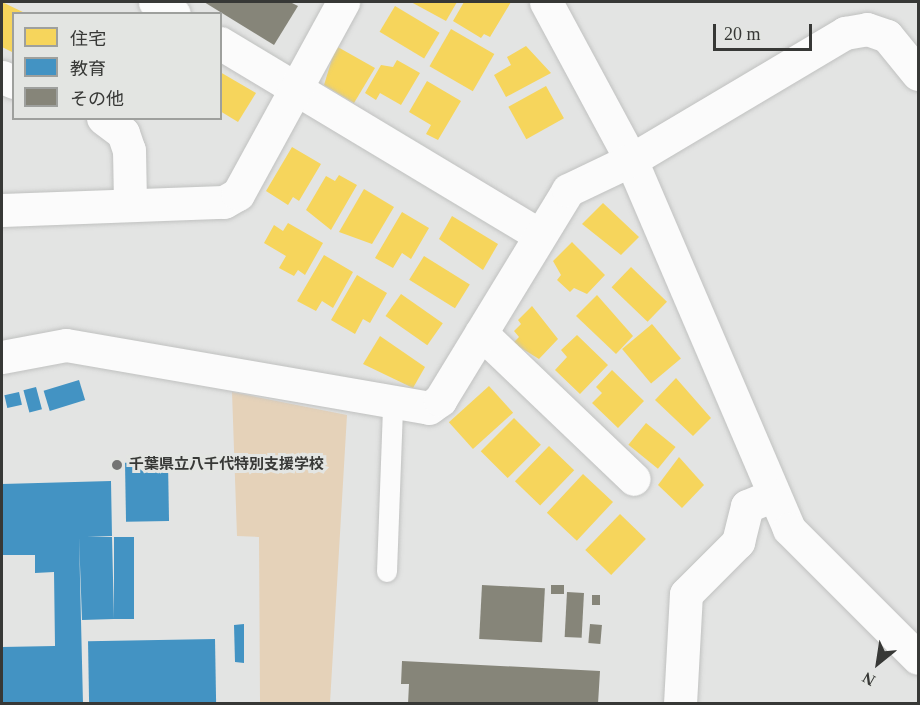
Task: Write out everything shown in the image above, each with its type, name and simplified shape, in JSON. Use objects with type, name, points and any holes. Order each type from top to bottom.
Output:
[{"type":"street","points":[[155,2],[171,12]]},
{"type":"street","points":[[2,210],[224,202],[238,194],[343,2]]},
{"type":"street","points":[[546,2],[631,160],[789,529],[918,658]]},
{"type":"street","points":[[2,357],[66,345],[393,405],[429,408],[441,400],[568,190],[631,160],[846,33],[867,28],[887,36],[918,74]]},
{"type":"street","points":[[222,44],[539,235]]},
{"type":"street","points":[[106,120],[123,133],[129,150],[130,204]]},
{"type":"street","points":[[481,333],[634,479]]},
{"type":"street","points":[[680,704],[686,594],[738,543],[747,506],[774,495]]},
{"type":"lane","points":[[387,572],[393,405]]},
{"type":"shaded area","points":[[232,392],[347,415],[330,703],[260,703],[259,537],[237,536]]},
{"type":"building: 住宅","points":[[2,2],[23,12],[12,12],[12,52],[2,47]]},
{"type":"building: 住宅","points":[[411,2],[457,2],[446,21]]},
{"type":"building: 住宅","points":[[464,2],[511,2],[490,37],[484,34],[481,38],[453,21]]},
{"type":"building: 住宅","points":[[395,6],[440,33],[424,58],[380,32]]},
{"type":"building: 住宅","points":[[451,29],[494,54],[473,91],[430,66]]},
{"type":"building: 住宅","points":[[336,46],[375,68],[354,103],[324,85]]},
{"type":"building: 住宅","points":[[526,46],[551,73],[506,97],[494,75],[511,65],[507,57]]},
{"type":"building: 住宅","points":[[397,60],[420,73],[401,105],[380,93],[376,100],[365,93],[381,65],[393,67]]},
{"type":"building: 住宅","points":[[222,73],[256,93],[238,122],[222,112]]},
{"type":"building: 住宅","points":[[427,81],[461,101],[438,140],[426,134],[431,125],[409,112]]},
{"type":"building: 住宅","points":[[546,86],[564,118],[526,139],[508,107]]},
{"type":"building: 住宅","points":[[292,147],[321,164],[299,201],[293,197],[288,205],[266,191]]},
{"type":"building: 住宅","points":[[339,175],[357,185],[331,230],[306,210],[326,176],[335,181]]},
{"type":"building: 住宅","points":[[364,189],[394,207],[372,244],[339,232]]},
{"type":"building: 住宅","points":[[603,203],[639,237],[621,255],[582,224]]},
{"type":"building: 住宅","points":[[402,212],[429,228],[411,259],[402,253],[393,268],[375,258]]},
{"type":"building: 住宅","points":[[452,216],[498,244],[483,270],[439,239]]},
{"type":"building: 住宅","points":[[288,223],[323,243],[305,275],[298,270],[294,276],[279,268],[286,256],[264,243],[274,225],[283,231]]},
{"type":"building: 住宅","points":[[572,242],[605,275],[587,294],[574,288],[570,292],[557,280],[561,275],[553,261]]},
{"type":"building: 住宅","points":[[324,255],[353,272],[333,308],[322,301],[316,311],[297,301]]},
{"type":"building: 住宅","points":[[424,256],[470,285],[455,308],[409,280]]},
{"type":"building: 住宅","points":[[631,267],[667,302],[648,322],[612,287]]},
{"type":"building: 住宅","points":[[357,275],[387,293],[370,323],[363,319],[355,334],[331,320]]},
{"type":"building: 住宅","points":[[401,294],[443,323],[427,345],[386,316]]},
{"type":"building: 住宅","points":[[597,295],[633,336],[616,354],[576,316]]},
{"type":"building: 住宅","points":[[532,306],[558,339],[539,359],[513,343],[519,337],[514,331],[521,324],[518,320]]},
{"type":"building: 住宅","points":[[652,324],[681,358],[651,384],[622,349]]},
{"type":"building: 住宅","points":[[577,335],[608,365],[580,394],[555,370],[567,357],[561,350]]},
{"type":"building: 住宅","points":[[380,336],[425,367],[413,388],[363,364]]},
{"type":"building: 住宅","points":[[612,370],[644,401],[618,428],[592,403],[602,393],[596,387]]},
{"type":"building: 住宅","points":[[676,378],[711,418],[693,436],[655,400]]},
{"type":"building: 住宅","points":[[489,386],[513,413],[473,449],[449,422]]},
{"type":"building: 住宅","points":[[514,418],[541,445],[508,478],[481,451]]},
{"type":"building: 住宅","points":[[646,423],[676,447],[658,469],[628,445]]},
{"type":"building: 住宅","points":[[549,446],[574,470],[540,506],[515,481]]},
{"type":"building: 住宅","points":[[679,457],[704,485],[682,508],[658,485]]},
{"type":"building: 住宅","points":[[583,474],[613,502],[577,541],[547,513]]},
{"type":"building: 住宅","points":[[620,514],[646,539],[611,575],[585,550]]},
{"type":"building: 教育","points":[[79,380],[85,400],[50,411],[44,391]]},
{"type":"building: 教育","points":[[36,387],[42,409],[29,413],[23,390]]},
{"type":"building: 教育","points":[[19,392],[22,405],[7,408],[4,395]]},
{"type":"building: 教育","points":[[168,462],[169,521],[126,522],[125,463]]},
{"type":"building: 教育","points":[[111,481],[112,536],[87,537],[112,537],[114,619],[82,620],[79,537],[83,704],[2,704],[2,647],[55,646],[54,572],[35,573],[35,555],[2,555],[2,484]]},
{"type":"building: 教育","points":[[114,537],[134,537],[134,619],[114,619]]},
{"type":"building: 教育","points":[[244,624],[244,663],[235,662],[234,625]]},
{"type":"building: 教育","points":[[215,639],[216,704],[89,704],[88,641]]},
{"type":"building: その他","points":[[204,2],[290,2],[298,6],[274,45]]},
{"type":"building: その他","points":[[482,585],[545,588],[542,642],[479,639]]},
{"type":"building: その他","points":[[551,585],[564,585],[564,594],[551,594]]},
{"type":"building: その他","points":[[567,592],[584,593],[582,638],[565,637]]},
{"type":"building: その他","points":[[592,595],[600,595],[600,605],[592,605]]},
{"type":"building: その他","points":[[590,624],[602,625],[600,644],[588,643]]},
{"type":"building: その他","points":[[402,661],[600,671],[598,704],[408,704],[409,684],[401,684]]},
{"type":"place","name":"千葉県立八千代特別支援学校","points":[[117,465]]}]
